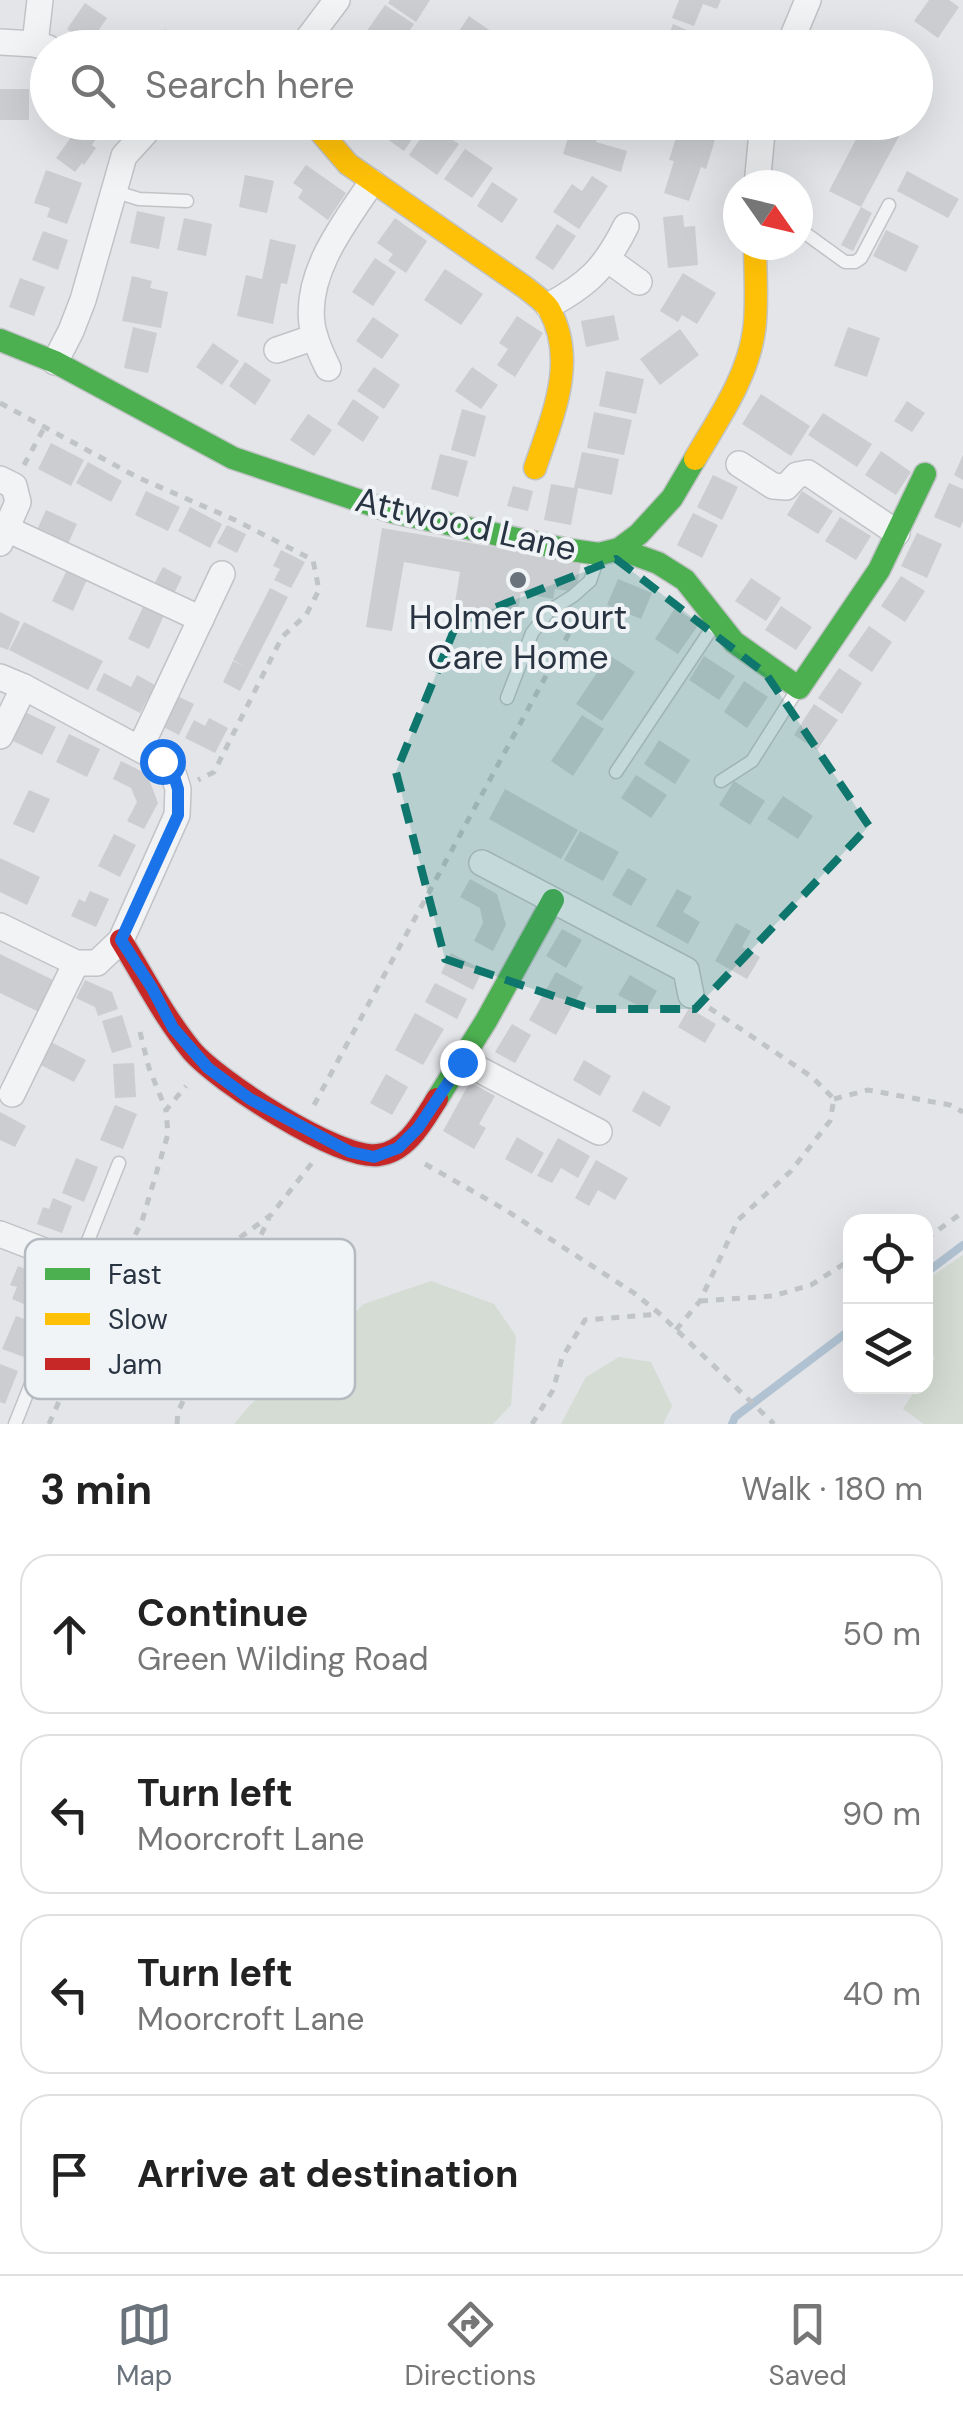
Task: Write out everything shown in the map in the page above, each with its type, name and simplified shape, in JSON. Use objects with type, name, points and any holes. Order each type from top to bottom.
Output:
[{"type":"street","points":[[40,0],[41,30]]},
{"type":"street","points":[[315,30],[337,0]]},
{"type":"street","points":[[796,30],[808,0]]},
{"type":"street","points":[[0,42],[30,45]]},
{"type":"street","points":[[55,362],[83,300],[124,156],[138,140]]},
{"type":"street","points":[[327,140],[348,164],[548,306],[563,368],[558,401],[535,468]]},
{"type":"street","points":[[758,170],[761,140]]},
{"type":"street","points":[[328,368],[312,323],[316,280],[338,233],[372,182]]},
{"type":"street","points":[[548,306],[595,275],[626,226]]},
{"type":"street","points":[[607,259],[640,282]]},
{"type":"street","name":"Attwood Lane","points":[[0,340],[55,362],[233,458],[393,512],[564,549],[609,552],[640,534],[672,498],[734,393],[754,330],[755,260]]},
{"type":"street","points":[[277,350],[315,337]]},
{"type":"street","points":[[738,464],[773,486],[786,487],[797,475],[808,473],[897,533]]},
{"type":"street","points":[[609,552],[658,563],[685,580],[734,642],[798,688],[879,570],[926,474]]},
{"type":"street","points":[[7,482],[18,502],[3,536],[201,619]]},
{"type":"street","points":[[140,748],[222,574]]},
{"type":"street","points":[[0,736],[12,682],[162,761],[178,789],[178,815],[121,940],[97,963],[76,963],[0,926]]},
{"type":"street","points":[[482,863],[686,970],[691,995]]},
{"type":"street","points":[[121,940],[173,1028],[208,1068],[250,1099],[350,1152],[374,1157],[398,1148],[418,1128],[462,1062],[553,900]]},
{"type":"street","points":[[12,1094],[76,963]]},
{"type":"street","points":[[462,1062],[599,1132]]},
{"type":"street","points":[[0,1234],[25,1244]]},
{"type":"lane","points":[[113,191],[140,198],[188,201]]},
{"type":"lane","points":[[813,239],[845,262],[855,262],[861,258],[888,206]]},
{"type":"lane","points":[[507,698],[532,633],[550,610],[590,581],[609,552]]},
{"type":"lane","points":[[616,772],[717,620]]},
{"type":"lane","points":[[721,781],[752,760],[798,688]]},
{"type":"lane","points":[[88,1239],[119,1163]]},
{"type":"lane","points":[[15,1424],[25,1399]]},
{"type":"path","points":[[7,482],[44,428]]},
{"type":"path","points":[[691,995],[812,1077],[834,1100]]},
{"type":"path","points":[[133,1239],[168,1134],[166,1110],[149,1068],[137,1020]]},
{"type":"path","points":[[166,1110],[208,1068]]},
{"type":"path","points":[[834,1100],[868,1090],[963,1112]]},
{"type":"path","points":[[676,1330],[700,1301],[738,1220],[791,1172],[830,1121],[834,1100]]},
{"type":"path","points":[[260,1239],[271,1215],[330,1141]]},
{"type":"path","points":[[933,1234],[963,1212]]},
{"type":"path","points":[[238,1239],[271,1215]]},
{"type":"path","points":[[700,1301],[774,1296],[811,1285],[843,1264]]},
{"type":"path","points":[[532,1424],[553,1390],[562,1358],[585,1320],[660,1314]]},
{"type":"path","points":[[49,1424],[60,1399]]},
{"type":"path","points":[[176,1424],[184,1399]]},
{"type":"path","points":[[748,1400],[774,1424]]},
{"type":"highlighted area","points":[[616,559],[766,674],[869,826],[695,1009],[592,1009],[445,959],[396,772],[457,623]]},
{"type":"shaded area","points":[[963,1255],[963,1424],[924,1424],[903,1409],[913,1394],[933,1394],[933,1275]]},
{"type":"shaded area","points":[[431,1281],[494,1304],[516,1336],[511,1405],[493,1424],[234,1424],[257,1399],[355,1399],[355,1312],[364,1304]]},
{"type":"shaded area","points":[[619,1357],[651,1362],[672,1406],[663,1424],[561,1424],[586,1377]]},
{"type":"building","points":[[430,0],[416,22],[388,3]]},
{"type":"building","points":[[679,0],[721,0],[717,9],[703,4],[694,26],[672,18]]},
{"type":"building","points":[[929,0],[949,0],[959,7],[938,38],[933,30],[914,21]]},
{"type":"building","points":[[85,3],[107,18],[99,30],[67,29]]},
{"type":"building","points":[[385,5],[414,24],[410,30],[368,30]]},
{"type":"building","points":[[469,16],[489,30],[460,30]]},
{"type":"building","points":[[0,89],[29,89],[29,120],[0,120]]},
{"type":"building","points":[[69,140],[95,140],[92,145],[96,148],[75,172],[56,158]]},
{"type":"building","points":[[389,140],[412,140],[404,151]]},
{"type":"building","points":[[420,140],[453,140],[459,144],[437,175],[409,155]]},
{"type":"building","points":[[567,140],[597,140],[627,151],[621,172],[563,154]]},
{"type":"building","points":[[675,140],[715,140],[706,169],[701,167],[689,201],[664,193],[674,161],[669,160]]},
{"type":"building","points":[[856,140],[897,140],[861,207],[829,191]]},
{"type":"building","points":[[465,149],[493,168],[472,198],[444,179]]},
{"type":"building","points":[[306,165],[346,193],[328,220],[298,198],[303,190],[293,183]]},
{"type":"building","points":[[46,170],[82,183],[67,224],[47,217],[50,208],[34,203]]},
{"type":"building","points":[[907,171],[959,199],[948,218],[897,191]]},
{"type":"building","points":[[245,175],[274,181],[267,213],[239,207]]},
{"type":"building","points":[[592,176],[608,186],[579,229],[553,212],[572,184],[582,191]]},
{"type":"building","points":[[492,182],[518,199],[502,223],[477,206]]},
{"type":"building","points":[[861,207],[872,213],[853,251],[841,245]]},
{"type":"building","points":[[137,211],[165,217],[159,249],[130,243]]},
{"type":"building","points":[[683,215],[684,227],[695,226],[698,265],[668,268],[663,217]]},
{"type":"building","points":[[184,218],[212,224],[206,256],[177,250]]},
{"type":"building","points":[[395,218],[427,241],[406,273],[388,261],[393,254],[377,243]]},
{"type":"building","points":[[557,224],[576,236],[553,270],[535,258]]},
{"type":"building","points":[[886,230],[919,246],[906,272],[873,256]]},
{"type":"building","points":[[43,231],[68,240],[58,270],[32,260]]},
{"type":"building","points":[[270,239],[296,245],[287,284],[281,283],[273,324],[237,316],[246,275],[262,279]]},
{"type":"building","points":[[375,258],[396,272],[373,306],[352,292]]},
{"type":"building","points":[[445,269],[483,294],[461,325],[424,300]]},
{"type":"building","points":[[683,273],[716,293],[697,324],[682,315],[678,322],[660,311]]},
{"type":"building","points":[[132,276],[152,281],[150,288],[168,292],[161,328],[122,321]]},
{"type":"building","points":[[20,278],[45,287],[34,316],[9,307]]},
{"type":"building","points":[[614,315],[619,340],[586,347],[581,321]]},
{"type":"building","points":[[517,316],[543,333],[515,377],[497,365],[508,349],[499,343]]},
{"type":"building","points":[[373,317],[399,335],[382,359],[356,341]]},
{"type":"building","points":[[133,327],[157,333],[148,373],[124,368]]},
{"type":"building","points":[[848,327],[880,338],[867,377],[834,366]]},
{"type":"building","points":[[680,329],[699,355],[660,385],[640,359]]},
{"type":"building","points":[[213,343],[239,361],[222,385],[196,367]]},
{"type":"building","points":[[245,362],[271,380],[255,405],[229,386]]},
{"type":"building","points":[[374,367],[400,385],[384,409],[357,391]]},
{"type":"building","points":[[472,367],[498,385],[481,409],[455,391]]},
{"type":"building","points":[[606,371],[644,379],[636,414],[599,406]]},
{"type":"building","points":[[761,394],[810,426],[791,456],[742,424]]},
{"type":"building","points":[[353,399],[379,417],[363,442],[337,424]]},
{"type":"building","points":[[907,401],[925,413],[912,432],[894,421]]},
{"type":"building","points":[[462,409],[486,416],[475,457],[451,450]]},
{"type":"building","points":[[594,412],[632,420],[624,455],[587,448]]},
{"type":"building","points":[[823,413],[872,444],[857,467],[808,435]]},
{"type":"building","points":[[308,414],[332,430],[314,456],[290,440]]},
{"type":"building","points":[[51,443],[84,460],[71,486],[38,469]]},
{"type":"building","points":[[881,451],[911,472],[896,495],[865,475]]},
{"type":"building","points":[[582,452],[619,459],[612,495],[578,488],[571,525],[544,520],[551,484],[574,488]]},
{"type":"building","points":[[440,454],[468,461],[458,497],[431,489]]},
{"type":"building","points":[[963,455],[963,480],[954,475]]},
{"type":"building","points":[[88,462],[122,481],[111,502],[76,483]]},
{"type":"building","points":[[713,475],[738,487],[722,520],[697,507]]},
{"type":"building","points":[[949,483],[963,489],[960,528],[934,517]]},
{"type":"building","points":[[513,486],[533,491],[528,511],[507,506]]},
{"type":"building","points":[[146,491],[180,507],[168,531],[135,515]]},
{"type":"building","points":[[802,491],[833,511],[818,534],[787,515]]},
{"type":"building","points":[[190,507],[222,524],[210,548],[178,531]]},
{"type":"building","points":[[46,510],[77,524],[67,546],[36,532]]},
{"type":"building","points":[[693,513],[718,525],[702,558],[677,545]]},
{"type":"building","points":[[840,517],[871,536],[856,560],[825,541]]},
{"type":"building","points":[[227,525],[246,534],[237,553],[217,543]]},
{"type":"building","name":"Holmer Court Care Home","points":[[382,528],[581,562],[576,592],[555,589],[553,599],[521,593],[515,625],[453,615],[460,572],[404,562],[392,631],[366,627]]},
{"type":"building","points":[[917,533],[942,544],[927,578],[901,566]]},
{"type":"building","points":[[281,550],[305,562],[291,588],[274,580],[280,569],[273,566]]},
{"type":"building","points":[[163,567],[182,577],[173,596],[153,586]]},
{"type":"building","points":[[68,568],[88,577],[73,611],[52,601]]},
{"type":"building","points":[[901,576],[925,591],[905,622],[881,606]]},
{"type":"building","points":[[751,578],[781,598],[766,621],[735,601]]},
{"type":"building","points":[[618,579],[652,593],[641,619],[607,605]]},
{"type":"building","points":[[270,588],[288,597],[240,691],[223,682],[233,661],[245,667],[233,660]]},
{"type":"building","points":[[144,605],[164,615],[149,649],[128,639]]},
{"type":"building","points":[[781,606],[812,627],[796,650],[765,630]]},
{"type":"building","points":[[675,608],[699,624],[678,654],[655,639]]},
{"type":"building","points":[[0,612],[20,622],[8,650],[0,647]]},
{"type":"building","points":[[24,622],[103,661],[88,690],[9,650]]},
{"type":"building","points":[[869,626],[892,642],[872,672],[848,656]]},
{"type":"building","points":[[609,655],[635,672],[602,721],[576,704]]},
{"type":"building","points":[[704,656],[735,676],[719,700],[689,680]]},
{"type":"building","points":[[839,668],[862,683],[842,714],[818,698]]},
{"type":"building","points":[[104,673],[131,687],[137,675],[155,685],[140,713],[96,690]]},
{"type":"building","points":[[744,681],[768,697],[747,728],[724,712]]},
{"type":"building","points":[[175,695],[194,704],[179,735],[161,726]]},
{"type":"building","points":[[814,704],[838,720],[817,750],[794,735]]},
{"type":"building","points":[[25,712],[56,727],[42,755],[11,740]]},
{"type":"building","points":[[582,715],[604,729],[573,776],[551,761]]},
{"type":"building","points":[[209,718],[228,728],[215,753],[185,738],[194,720],[205,726]]},
{"type":"building","points":[[69,734],[100,749],[87,777],[56,762]]},
{"type":"building","points":[[659,740],[690,760],[675,784],[644,764]]},
{"type":"building","points":[[121,761],[147,774],[158,803],[144,829],[127,821],[137,802],[131,788],[113,779]]},
{"type":"building","points":[[636,775],[667,795],[651,818],[621,798]]},
{"type":"building","points":[[734,781],[765,801],[750,825],[719,805]]},
{"type":"building","points":[[505,789],[578,830],[561,859],[489,819]]},
{"type":"building","points":[[29,790],[50,799],[34,833],[13,824]]},
{"type":"building","points":[[783,796],[813,816],[798,839],[767,819]]},
{"type":"building","points":[[580,831],[619,852],[603,881],[564,860]]},
{"type":"building","points":[[114,834],[136,845],[120,877],[98,866]]},
{"type":"building","points":[[0,858],[40,877],[27,905],[0,892]]},
{"type":"building","points":[[628,868],[647,879],[631,906],[612,895]]},
{"type":"building","points":[[470,879],[497,894],[506,925],[493,951],[474,941],[483,923],[480,908],[460,897]]},
{"type":"building","points":[[677,889],[692,897],[683,912],[700,922],[688,944],[656,926]]},
{"type":"building","points":[[90,891],[109,899],[96,927],[71,916],[79,899],[85,902]]},
{"type":"building","points":[[736,923],[751,931],[742,947],[760,957],[747,979],[715,961]]},
{"type":"building","points":[[562,929],[582,940],[566,968],[546,956]]},
{"type":"building","points":[[451,953],[483,970],[473,990],[441,973]]},
{"type":"building","points":[[0,954],[55,981],[39,1012],[0,993]]},
{"type":"building","points":[[556,972],[583,987],[556,1035],[529,1020]]},
{"type":"building","points":[[630,975],[657,991],[646,1010],[618,995]]},
{"type":"building","points":[[85,980],[112,992],[118,1009],[98,1016],[95,1007],[76,998]]},
{"type":"building","points":[[435,983],[467,999],[457,1019],[425,1002]]},
{"type":"building","points":[[689,1008],[716,1024],[705,1043],[678,1027]]},
{"type":"building","points":[[415,1013],[444,1029],[423,1065],[395,1050]]},
{"type":"building","points":[[122,1015],[132,1047],[112,1053],[102,1021]]},
{"type":"building","points":[[512,1024],[531,1035],[515,1063],[495,1052]]},
{"type":"building","points":[[51,1042],[86,1060],[74,1082],[39,1064]]},
{"type":"building","points":[[584,1060],[611,1076],[600,1096],[573,1080]]},
{"type":"building","points":[[134,1063],[136,1097],[115,1098],[113,1064]]},
{"type":"building","points":[[386,1074],[408,1087],[392,1115],[370,1103]]},
{"type":"building","points":[[470,1082],[495,1096],[479,1124],[486,1128],[474,1149],[443,1131]]},
{"type":"building","points":[[643,1091],[671,1107],[660,1127],[632,1111]]},
{"type":"building","points":[[115,1105],[137,1114],[123,1149],[100,1140]]},
{"type":"building","points":[[0,1112],[26,1126],[15,1147],[0,1140]]},
{"type":"building","points":[[517,1137],[544,1153],[532,1174],[505,1159]]},
{"type":"building","points":[[558,1138],[590,1156],[578,1178],[561,1168],[552,1183],[537,1176]]},
{"type":"building","points":[[76,1158],[98,1167],[84,1202],[62,1193]]},
{"type":"building","points":[[596,1160],[628,1178],[615,1200],[598,1190],[589,1206],[575,1198]]},
{"type":"building","points":[[53,1198],[72,1206],[62,1233],[37,1224],[43,1207],[49,1209]]},
{"type":"building","points":[[18,1266],[25,1269],[25,1305],[12,1299],[17,1287],[10,1285]]},
{"type":"building","points":[[16,1316],[25,1319],[24,1357],[2,1349]]},
{"type":"building","points":[[0,1364],[18,1371],[5,1404],[0,1402]]},
{"type":"waterway","points":[[933,1268],[963,1245]]},
{"type":"waterway","points":[[732,1424],[735,1417],[843,1335]]},
{"type":"traffic: fast","points":[[0,340],[55,362],[233,458],[393,512],[564,549],[599,554],[619,549],[639,534],[672,498],[695,459]]},
{"type":"traffic: fast","points":[[619,549],[658,563],[685,580],[734,642],[799,688],[879,570],[925,474]]},
{"type":"traffic: fast","points":[[437,1099],[486,1021],[553,900]]},
{"type":"traffic: slow","points":[[327,140],[348,164],[526,288],[549,309],[557,329],[562,369],[555,409],[535,468]]},
{"type":"traffic: slow","points":[[695,459],[745,366],[754,331],[755,260]]},
{"type":"traffic: jam","points":[[121,940],[192,1051],[226,1081],[308,1132],[360,1153],[388,1153],[406,1142],[437,1099]]},
{"type":"place","name":"Holmer Court Care Home","points":[[518,580]]},
{"type":"route","points":[[162,761],[178,789],[178,815],[121,940],[173,1028],[208,1068],[250,1099],[302,1127],[350,1152],[374,1157],[398,1148],[418,1128],[462,1062]]}]
